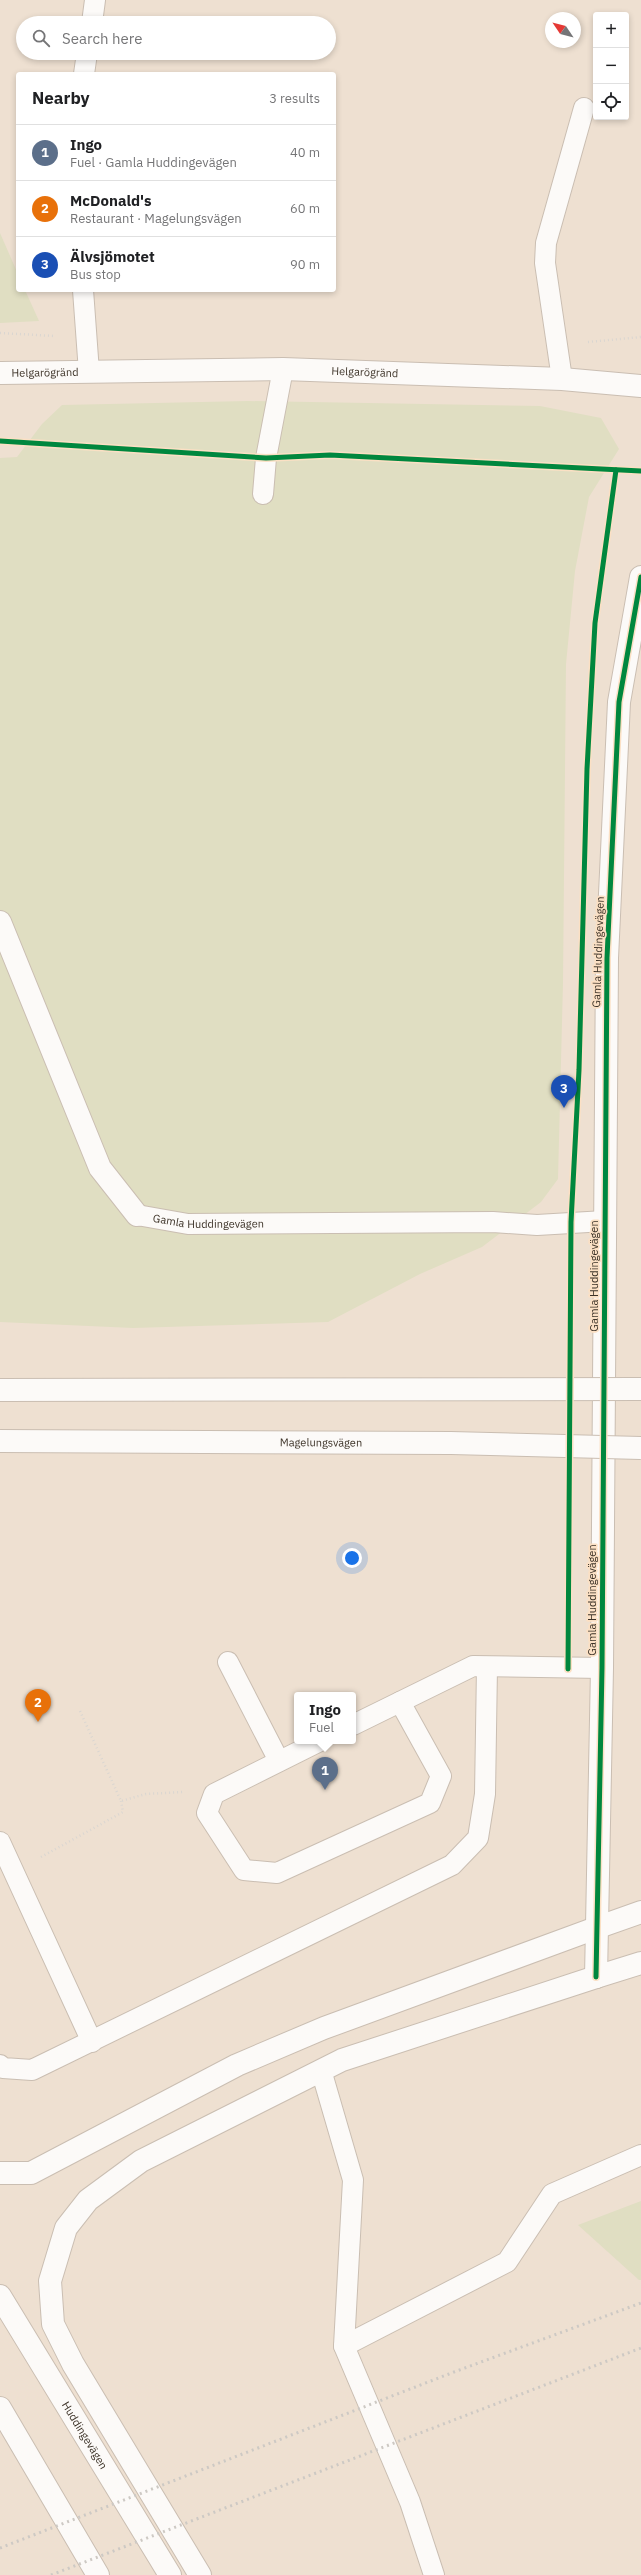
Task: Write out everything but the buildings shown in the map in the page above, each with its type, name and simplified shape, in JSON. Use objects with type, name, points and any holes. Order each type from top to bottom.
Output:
[{"type":"main road","name":"Helgarögränd","points":[[1,373],[283,369],[562,379],[641,386]]},
{"type":"main road","name":"Gamla Huddingevägen","points":[[596,1977],[602,1668],[607,958],[619,702],[641,578]]},
{"type":"main road","name":"Gamla Huddingevägen","points":[[0,922],[100,1168],[137,1215]]},
{"type":"main road","points":[[0,1390],[641,1389]]},
{"type":"main road","name":"Magelungsvägen","points":[[0,1441],[451,1443],[641,1448]]},
{"type":"main road","points":[[0,2173],[30,2173],[237,2065],[324,2028],[641,1912]]},
{"type":"main road","points":[[200,2575],[73,2364],[53,2324],[50,2281],[66,2228],[88,2200],[141,2161],[342,2060],[641,1963]]},
{"type":"main road","name":"Huddingevägen","points":[[0,2296],[170,2575]]},
{"type":"main road","points":[[0,2408],[98,2575]]},
{"type":"lane","points":[[93,16],[95,0]]},
{"type":"lane","points":[[84,72],[86,60]]},
{"type":"lane","points":[[562,379],[545,263],[546,244],[584,108]]},
{"type":"lane","name":"Helgarögränd","points":[[83,292],[89,372]]},
{"type":"lane","points":[[263,494],[266,458],[283,369]]},
{"type":"lane","name":"Gamla Huddingevägen","points":[[137,1215],[188,1224],[493,1222],[537,1225],[604,1221]]},
{"type":"lane","points":[[228,1662],[279,1762]]},
{"type":"lane","points":[[356,1724],[473,1666],[602,1668]]},
{"type":"lane","points":[[0,2065],[3,2068],[32,2070],[452,1865],[478,1838],[485,1794],[488,1667]]},
{"type":"lane","points":[[314,1744],[214,1794],[207,1814],[244,1870],[277,1873],[430,1803],[441,1776],[400,1702]]},
{"type":"lane","points":[[0,1842],[92,2042]]},
{"type":"lane","points":[[321,2070],[354,2180],[344,2346],[410,2502],[434,2575]]},
{"type":"lane","points":[[344,2346],[507,2262],[552,2194],[641,2155]]},
{"type":"path","points":[[14,1872],[123,1812],[121,1801],[80,1711]]},
{"type":"path","points":[[121,1801],[146,1794],[168,1792]]},
{"type":"shaded area","points":[[0,233],[16,269],[16,292],[26,292],[39,321],[0,323]]},
{"type":"shaded area","points":[[248,401],[540,406],[601,418],[619,449],[589,497],[575,571],[566,664],[563,983],[558,1179],[541,1202],[482,1247],[420,1274],[328,1322],[133,1328],[0,1322],[0,458],[17,457],[42,424],[62,405]]},
{"type":"shaded area","points":[[641,2201],[641,2280],[639,2280],[578,2225]]},
{"type":"railway","points":[[0,2548],[454,2372],[641,2303]]},
{"type":"railway","points":[[51,2575],[641,2348]]},
{"type":"cycle path","points":[[0,441],[266,458],[330,455],[641,471]]},
{"type":"cycle path","points":[[568,1669],[571,1222],[579,1070],[587,769],[595,623],[616,470]]},
{"type":"cycle path","points":[[596,1977],[602,1668],[607,958],[619,702],[641,577]]},
{"type":"place","name":"Älvsjömotet","points":[[564,1108]]},
{"type":"place","name":"McDonald's","points":[[38,1722]]},
{"type":"place","name":"Ingo","points":[[325,1790]]}]
